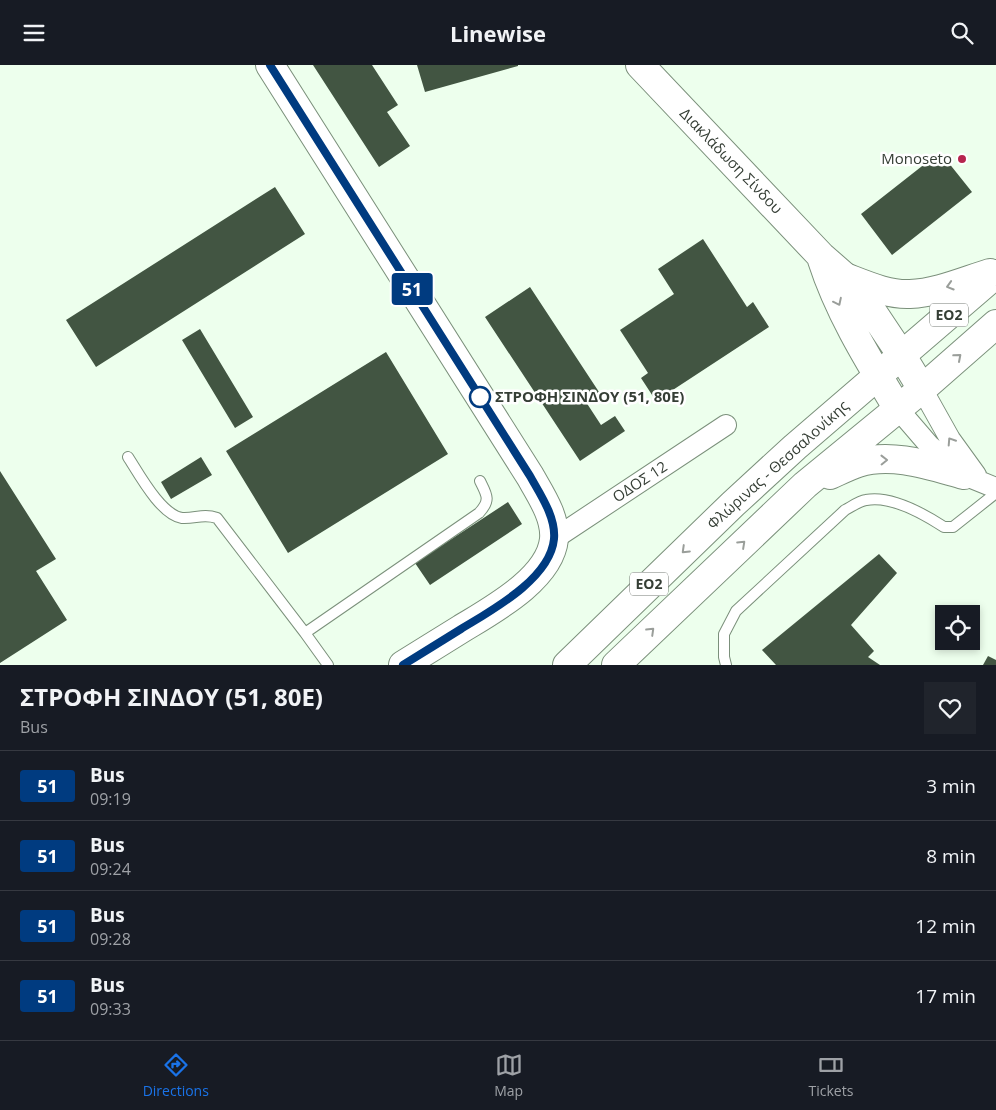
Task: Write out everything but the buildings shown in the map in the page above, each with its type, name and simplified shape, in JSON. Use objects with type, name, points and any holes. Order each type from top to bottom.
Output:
[{"type":"main road","points":[[270,65],[530,476],[552,522],[554,539],[552,548],[530,581],[516,594],[403,665]]},
{"type":"main road","name":"Διακλάδωση Σίνδου","points":[[640,65],[821,256],[845,277]]},
{"type":"main road","points":[[821,256],[831,288],[878,376],[898,409]]},
{"type":"main road","points":[[845,277],[888,292],[909,294],[949,287],[996,273]]},
{"type":"main road","name":"Φλώρινας - Θεσσαλονίκης","points":[[566,665],[795,447],[996,273]]},
{"type":"main road","points":[[845,277],[868,305],[922,389]]},
{"type":"main road","name":"ΕΟ2","points":[[616,665],[805,485],[922,389],[996,324]]},
{"type":"main road","points":[[805,485],[860,462],[883,459],[910,462],[980,481]]},
{"type":"street","points":[[922,389],[950,439],[980,481]]},
{"type":"street","points":[[898,409],[929,445],[980,481]]},
{"type":"street","name":"ΟΔΟΣ 12","points":[[554,539],[726,425]]},
{"type":"lane","points":[[128,457],[152,494],[168,511],[182,518],[209,515],[217,518],[328,665]]},
{"type":"lane","points":[[305,633],[478,513],[486,505],[487,495],[480,481]]},
{"type":"lane","points":[[726,665],[724,634],[736,611],[845,510],[865,500],[884,500],[896,503],[944,527],[953,527],[996,493]]},
{"type":"bus line","name":"51","points":[[270,65],[530,476],[543,500],[554,529],[552,548],[538,571],[525,586],[516,594],[403,665]]},
{"type":"place","name":"Monoseto","points":[[962,159]]},
{"type":"place","name":"ΣΤΡΟΦΗ ΣΙΝΔΟΥ (51, 80Ε)","points":[[480,397]]}]
